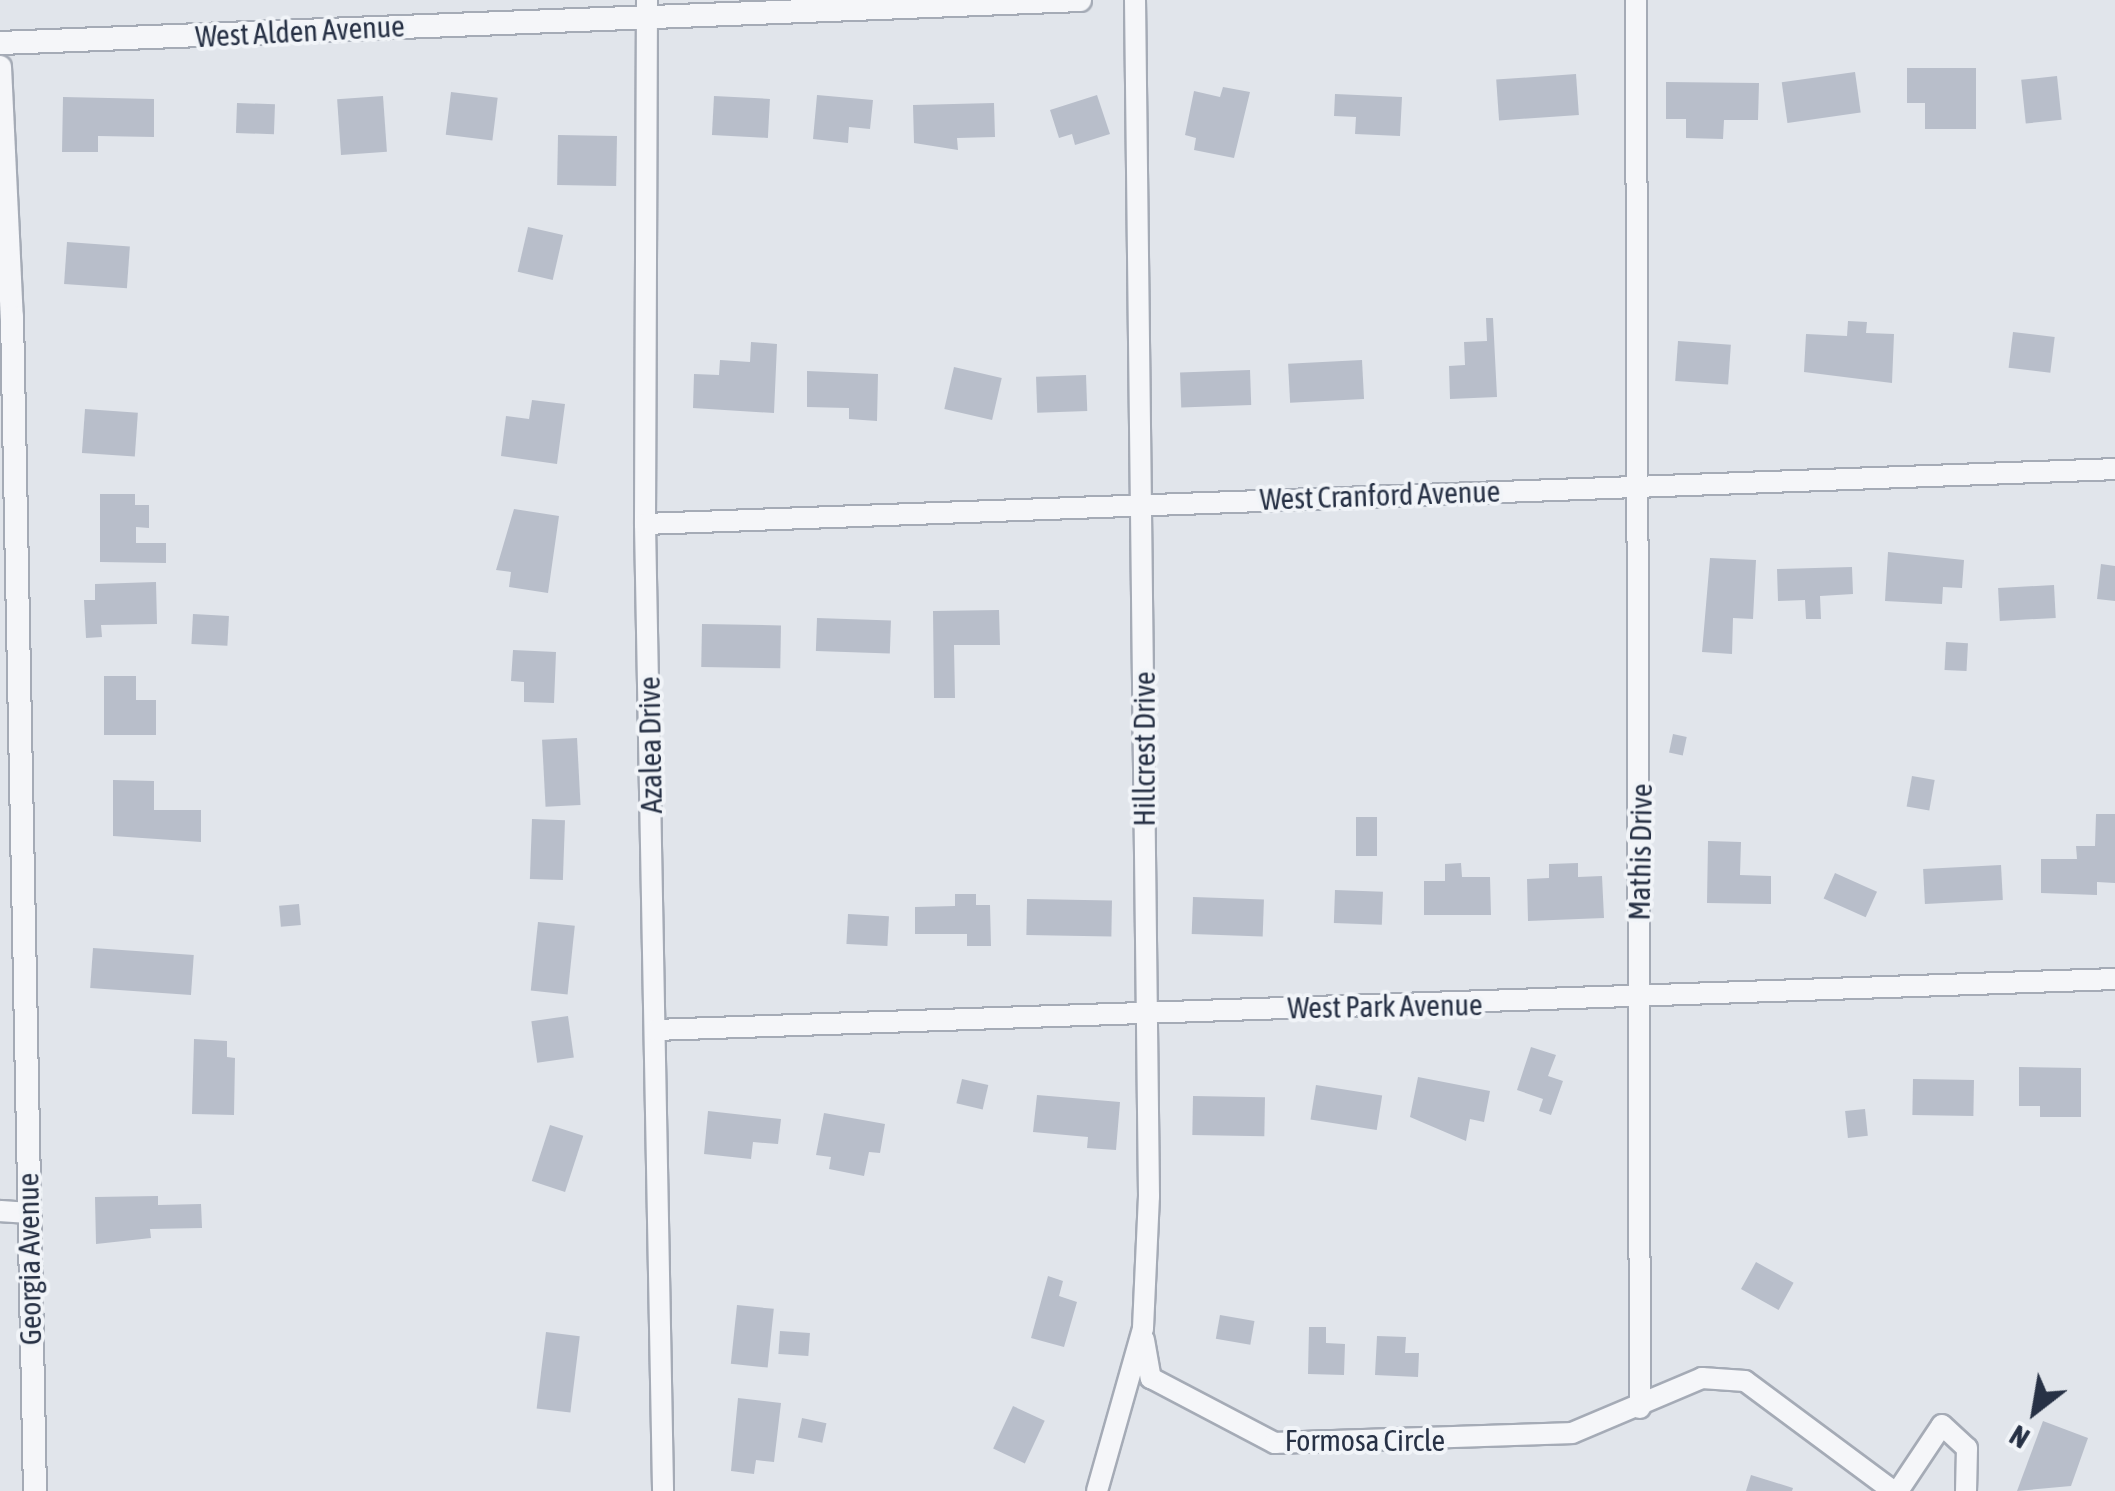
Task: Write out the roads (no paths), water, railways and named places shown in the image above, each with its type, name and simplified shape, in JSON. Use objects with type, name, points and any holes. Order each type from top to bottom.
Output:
[{"type":"street","name":"West Alden Avenue","points":[[0,44],[646,10],[1080,0]]},
{"type":"street","name":"Hillcrest Drive","points":[[1097,1491],[1142,1328],[1148,1014],[1145,505],[1134,0]]},
{"type":"street","name":"Mathis Drive","points":[[1636,0],[1640,1408]]},
{"type":"street","name":"Azalea Drive","points":[[646,10],[645,524],[663,1491]]},
{"type":"street","name":"Georgia Avenue","points":[[0,67],[8,612],[35,1491]]},
{"type":"street","name":"West Cranford Avenue","points":[[645,524],[2115,469]]},
{"type":"street","name":"West Park Avenue","points":[[655,1030],[1638,1000],[2115,979]]},
{"type":"street","points":[[0,1211],[27,1212]]},
{"type":"street","name":"Formosa Circle","points":[[1142,1328],[1151,1378],[1275,1443],[1572,1433],[1640,1408]]},
{"type":"street","points":[[1640,1408],[1702,1378],[1745,1380],[1896,1491],[1942,1425],[1967,1448],[1966,1491]]}]
